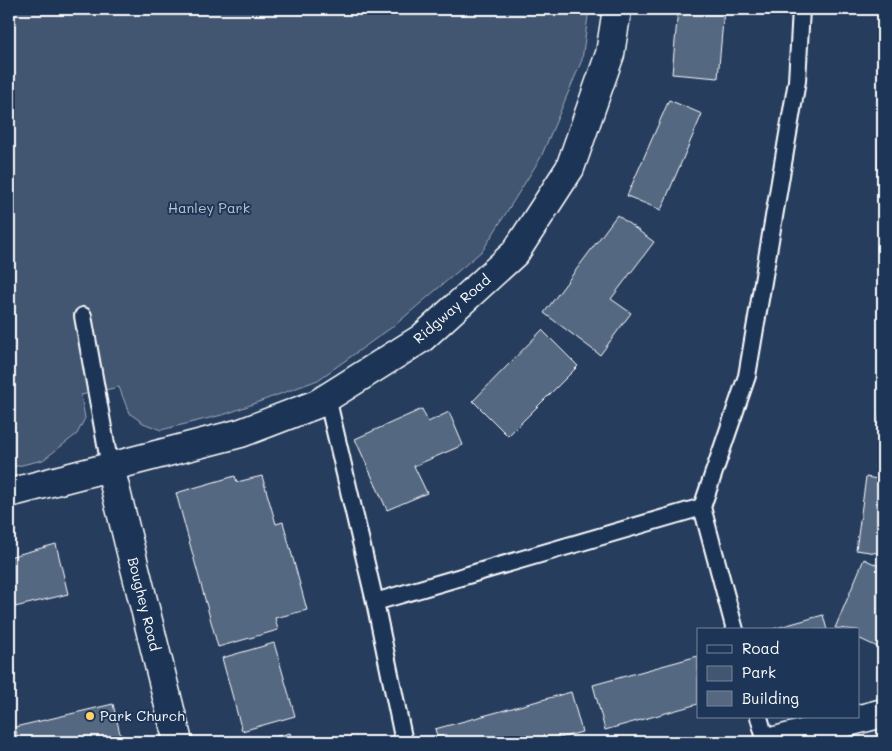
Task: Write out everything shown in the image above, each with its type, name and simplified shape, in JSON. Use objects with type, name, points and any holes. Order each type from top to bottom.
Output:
[{"type":"street","name":"Ridgway Road","points":[[9,493],[241,433],[317,404],[422,338],[515,253],[570,168],[610,54],[618,9]]},
{"type":"street","name":"Boughey Road","points":[[110,467],[178,742]]},
{"type":"street","points":[[771,742],[883,713]]},
{"type":"lane","points":[[734,628],[702,507],[747,376],[797,80],[801,9]]},
{"type":"lane","points":[[83,316],[110,467]]},
{"type":"lane","points":[[327,397],[375,602],[404,742]]},
{"type":"lane","points":[[375,602],[702,507]]},
{"type":"lane","points":[[759,718],[766,742]]},
{"type":"green space","name":"Hanley Park","points":[[9,9],[589,9],[582,60],[541,157],[483,250],[395,325],[318,380],[226,414],[161,430],[143,423],[129,413],[119,387],[81,395],[85,418],[77,434],[43,460],[9,468]]},
{"type":"building","points":[[678,9],[724,9],[718,78],[672,74]]},
{"type":"building","points":[[669,100],[702,114],[661,210],[627,196]]},
{"type":"building","points":[[880,105],[883,105],[883,167],[878,167]]},
{"type":"building","points":[[617,215],[654,242],[611,299],[631,313],[600,355],[544,313]]},
{"type":"building","points":[[542,330],[578,366],[508,436],[473,401]]},
{"type":"building","points":[[883,384],[883,469],[875,468]]},
{"type":"building","points":[[422,409],[428,422],[449,412],[463,445],[414,466],[427,493],[387,510],[355,439]]},
{"type":"building","points":[[235,476],[237,482],[262,476],[276,524],[283,522],[307,610],[275,618],[278,630],[218,647],[176,493]]},
{"type":"building","points":[[866,477],[883,480],[883,554],[856,550]]},
{"type":"building","points":[[56,544],[68,594],[15,607],[9,582],[9,557]]},
{"type":"building","points":[[864,559],[883,568],[882,649],[860,639],[860,628],[835,628]]},
{"type":"building","points":[[823,615],[826,628],[776,628]]},
{"type":"building","points":[[274,643],[295,716],[242,731],[222,658]]},
{"type":"building","points":[[697,656],[697,704],[605,730],[593,685]]},
{"type":"building","points":[[571,692],[582,732],[544,742],[439,742],[435,729]]},
{"type":"building","name":"Park Church","points":[[113,704],[122,742],[19,742],[15,727]]},
{"type":"building","points":[[290,733],[293,742],[255,742]]},
{"type":"place","name":"Park Church","points":[[90,716]]}]
